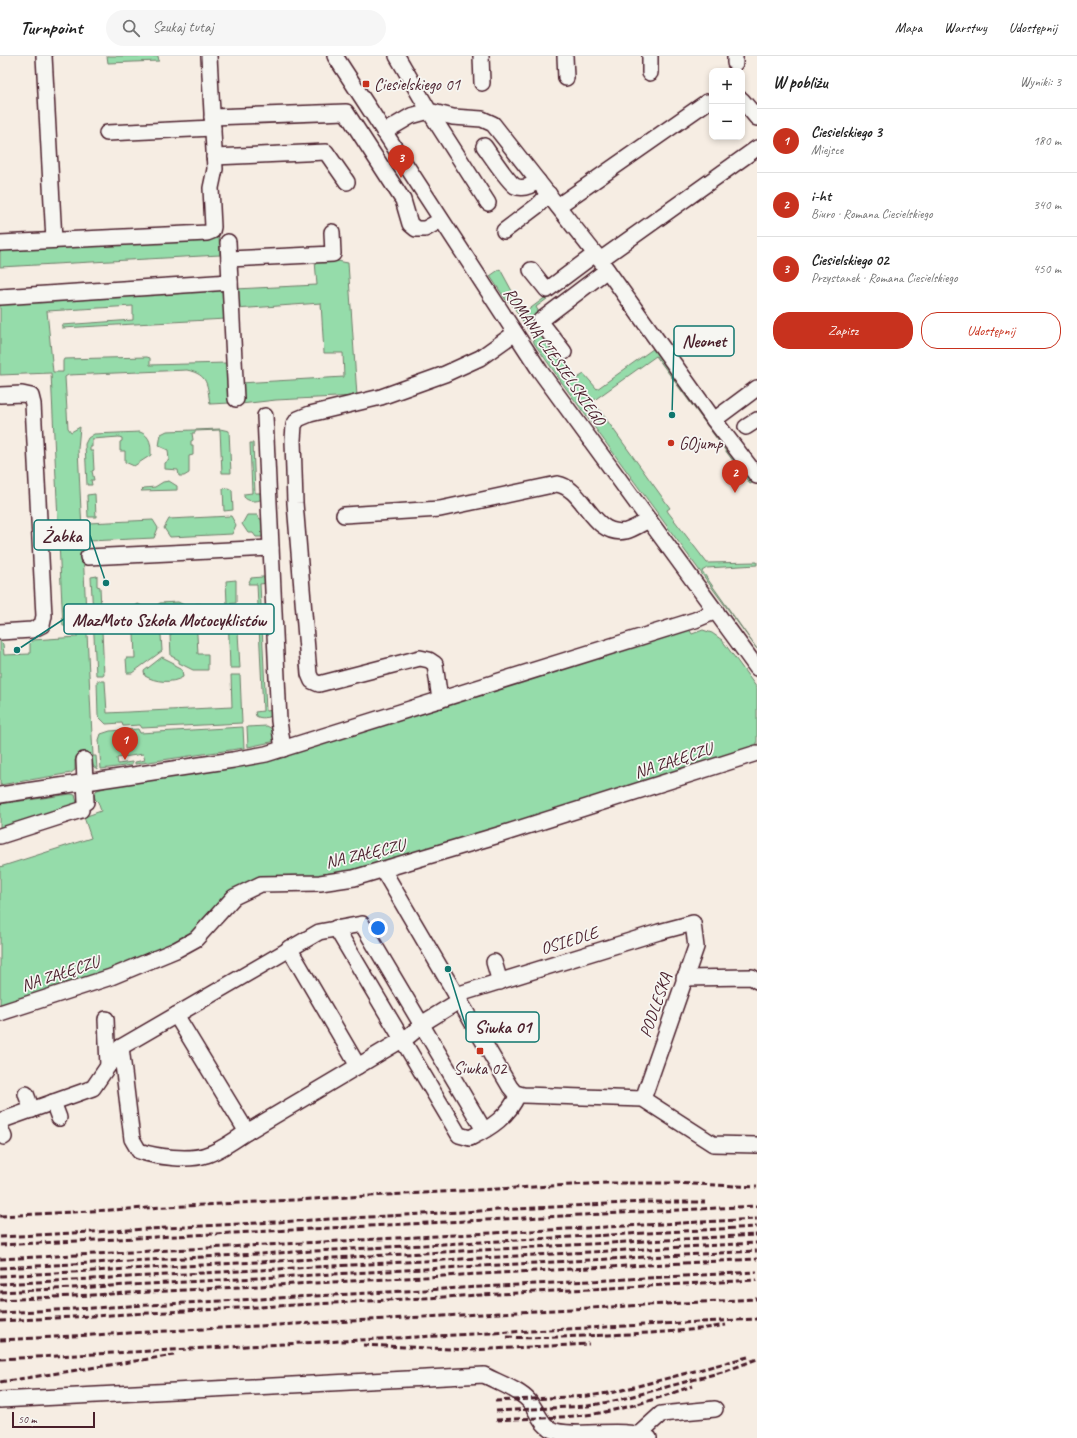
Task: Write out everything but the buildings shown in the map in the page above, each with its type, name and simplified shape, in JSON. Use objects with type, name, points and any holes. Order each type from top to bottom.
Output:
[{"type":"street","points":[[44,56],[54,240]]},
{"type":"street","points":[[0,243],[207,233],[212,231],[211,188],[215,169],[209,56]]},
{"type":"street","name":"ROMANA CIESIELSKIEGO","points":[[335,56],[515,333],[567,409],[757,668]]},
{"type":"street","points":[[397,56],[429,111],[488,203]]},
{"type":"street","points":[[481,56],[482,84]]},
{"type":"street","points":[[565,56],[566,78]]},
{"type":"street","points":[[650,56],[650,73]]},
{"type":"street","points":[[107,133],[346,112],[364,101]]},
{"type":"street","points":[[504,231],[537,206],[553,200],[707,102]]},
{"type":"street","points":[[745,104],[757,118]]},
{"type":"street","points":[[384,132],[410,116],[429,111],[453,117],[482,119],[493,124],[601,261],[714,420],[757,476]]},
{"type":"street","points":[[346,112],[403,200],[410,224],[416,229],[425,229],[441,220]]},
{"type":"street","points":[[484,146],[514,186],[523,188],[538,181]]},
{"type":"street","points":[[531,270],[547,290],[601,261],[757,148]]},
{"type":"street","points":[[214,157],[326,152],[346,182]]},
{"type":"street","points":[[229,259],[333,254],[332,232]]},
{"type":"street","points":[[228,242],[236,399]]},
{"type":"street","points":[[564,352],[540,321],[601,261]]},
{"type":"street","points":[[0,297],[230,282]]},
{"type":"street","points":[[440,700],[434,664],[429,660],[420,658],[319,684],[312,681],[309,674],[295,503],[292,440],[294,425],[298,419],[310,414],[382,397],[445,374],[480,358],[515,333]]},
{"type":"street","points":[[714,420],[757,388]]},
{"type":"street","points":[[0,395],[22,394],[31,396],[33,404],[44,616],[42,625],[32,630],[0,632]]},
{"type":"street","points":[[264,416],[279,721],[283,749]]},
{"type":"street","points":[[344,515],[440,509],[557,484],[569,488],[593,518],[616,531],[627,531],[649,520]]},
{"type":"street","points":[[88,557],[271,548]]},
{"type":"street","points":[[0,795],[85,781],[233,760],[283,749],[706,617],[716,611]]},
{"type":"street","name":"NA ZAŁĘCZU","points":[[0,1013],[111,977],[176,950],[196,939],[234,897],[261,884],[330,882],[354,878],[757,753]]},
{"type":"street","points":[[0,836],[84,806],[84,760]]},
{"type":"street","points":[[383,870],[510,1087],[518,1094],[643,1099],[713,1144],[757,1145]]},
{"type":"street","name":"OSIEDLE","points":[[121,1047],[132,1139],[139,1151],[181,1158],[200,1157],[211,1153],[402,1040],[458,998],[500,982],[651,934],[693,923]]},
{"type":"street","name":"PODLESKA","points":[[643,1099],[696,947],[693,923]]},
{"type":"street","points":[[0,1121],[93,1088],[121,1047],[289,948],[319,932],[362,924],[484,1130]]},
{"type":"street","points":[[336,928],[457,1133],[462,1137],[470,1138],[484,1130],[506,1115],[518,1094]]},
{"type":"street","points":[[289,948],[358,1066]]},
{"type":"street","points":[[494,962],[500,982]]},
{"type":"street","points":[[684,978],[752,977],[757,981]]},
{"type":"street","points":[[176,1015],[247,1132]]},
{"type":"street","points":[[106,1019],[108,1066]]},
{"type":"street","points":[[26,1094],[32,1110]]},
{"type":"street","points":[[53,1102],[58,1118]]},
{"type":"street","points":[[0,1400],[484,1375],[528,1400],[543,1423],[554,1431],[589,1435],[644,1436],[661,1414],[715,1409]]},
{"type":"green space","points":[[107,56],[158,56],[159,61],[108,63]]},
{"type":"green space","points":[[219,237],[220,255],[0,267],[0,248]]},
{"type":"green space","points":[[332,260],[348,263],[357,396],[276,400],[241,404],[240,383],[344,377],[343,353],[324,353],[321,303],[236,309],[235,289],[317,285],[315,261]]},
{"type":"green space","points":[[595,261],[596,263],[536,307],[540,314],[534,319],[568,364],[566,366],[576,379],[584,374],[597,389],[657,346],[661,351],[657,354],[752,483],[750,484],[656,356],[593,401],[670,508],[667,510],[668,512],[707,563],[757,562],[757,565],[707,568],[702,571],[757,649],[565,387],[534,343],[533,337],[511,303],[506,300],[490,276],[500,269],[524,313]]},
{"type":"green space","points":[[218,289],[223,290],[226,319],[62,328],[62,325],[133,320],[133,306],[47,311],[53,372],[63,372],[64,359],[147,357],[150,358],[150,365],[226,363],[229,365],[231,403],[210,404],[206,382],[199,375],[187,370],[68,375],[65,377],[68,428],[71,432],[80,427],[78,449],[93,756],[96,756],[97,769],[93,766],[92,760],[75,760],[75,770],[71,773],[0,785],[0,641],[3,644],[4,655],[30,654],[30,643],[33,640],[77,637],[76,626],[63,626],[51,373],[0,375],[0,303]]},
{"type":"green space","points":[[220,429],[229,431],[231,473],[222,473],[220,430],[195,431],[195,433],[192,433],[193,440],[191,441],[191,445],[193,445],[193,455],[189,456],[189,473],[184,476],[179,476],[178,470],[165,469],[165,463],[169,460],[168,450],[159,446],[161,434],[167,431]]},
{"type":"green space","points":[[140,432],[148,438],[151,455],[134,466],[125,462],[125,451],[120,451],[120,442],[122,441],[122,438],[92,439],[92,447],[90,447],[90,451],[93,451],[94,470],[92,471],[94,480],[91,480],[92,485],[87,485],[85,444],[88,438],[94,434]]},
{"type":"green space","points":[[250,443],[253,443],[255,493],[264,493],[262,499],[255,501],[250,501],[244,497],[244,494],[252,493]]},
{"type":"green space","points":[[169,481],[177,486],[177,490],[141,491],[144,488],[155,487],[163,482]]},
{"type":"green space","points":[[228,488],[232,490],[233,510],[224,511],[223,489]]},
{"type":"green space","points":[[95,494],[96,517],[88,517],[87,495]]},
{"type":"green space","points":[[247,515],[257,515],[260,519],[265,519],[266,537],[256,537],[253,533],[248,533],[242,524]]},
{"type":"green space","points":[[231,516],[236,525],[232,534],[170,537],[164,528],[169,519]]},
{"type":"green space","points":[[153,520],[158,528],[154,538],[89,541],[88,523]]},
{"type":"green space","points":[[97,576],[97,586],[100,587],[104,675],[96,675],[91,577]]},
{"type":"green space","points":[[265,577],[268,583],[260,584],[266,711],[274,710],[273,715],[262,718],[256,716],[255,712],[263,711],[257,584],[248,584],[251,578]]},
{"type":"green space","points":[[236,580],[236,603],[227,604],[226,581]]},
{"type":"green space","points":[[178,602],[184,605],[180,623],[165,632],[157,628],[156,621],[153,619],[152,609],[160,603]]},
{"type":"green space","points":[[138,604],[147,609],[148,622],[152,624],[152,630],[161,635],[162,651],[132,673],[127,673],[126,658],[135,658],[133,608]]},
{"type":"green space","points":[[196,604],[201,604],[202,615],[196,616],[198,654],[208,654],[208,670],[193,670],[179,663],[179,660],[171,656],[170,635],[185,625],[190,613],[190,608]]},
{"type":"green space","points":[[228,613],[237,614],[240,668],[230,668]]},
{"type":"green space","points":[[689,629],[692,634],[703,630],[712,633],[722,640],[757,688],[757,747],[383,865],[321,877],[262,880],[177,947],[0,1008],[0,867],[91,838],[84,817],[101,811],[94,794],[97,790],[105,788],[105,784],[411,716]]},
{"type":"green space","points":[[162,657],[174,663],[174,666],[182,670],[183,677],[174,681],[164,681],[154,680],[145,676],[144,671]]},
{"type":"green space","points":[[231,675],[240,675],[242,723],[142,728],[140,725],[123,726],[122,723],[106,724],[98,716],[97,681],[105,681],[107,713],[232,707]]},
{"type":"green space","points":[[267,726],[274,730],[276,741],[248,747],[247,727]]},
{"type":"green space","points":[[243,727],[244,748],[135,764],[135,762],[145,760],[143,754],[117,758],[118,764],[132,762],[132,765],[101,769],[99,740],[101,734],[110,731],[138,729],[140,733]]},
{"type":"green space","points":[[71,794],[75,795],[77,803],[79,803],[0,832],[0,804]]},
{"type":"railway","points":[[0,1216],[607,1183],[673,1183],[757,1187]]},
{"type":"railway","points":[[0,1237],[645,1202],[705,1202]]},
{"type":"railway","points":[[0,1245],[757,1206]]},
{"type":"railway","points":[[0,1259],[757,1219]]},
{"type":"railway","points":[[0,1268],[757,1227]]},
{"type":"railway","points":[[0,1276],[757,1235]]},
{"type":"railway","points":[[0,1284],[757,1243]]},
{"type":"railway","points":[[0,1292],[757,1251]]},
{"type":"railway","points":[[0,1300],[757,1259]]},
{"type":"railway","points":[[0,1313],[757,1272]]},
{"type":"railway","points":[[0,1321],[757,1280]]},
{"type":"railway","points":[[0,1340],[757,1299]]},
{"type":"railway","points":[[0,1359],[757,1319]]},
{"type":"railway","points":[[507,1337],[544,1338],[652,1333],[726,1325]]},
{"type":"railway","points":[[363,1345],[472,1350],[589,1344]]},
{"type":"railway","points":[[0,1382],[174,1355]]},
{"type":"railway","points":[[495,1401],[588,1396],[615,1392],[748,1357]]},
{"type":"railway","points":[[496,1411],[588,1406],[618,1400],[726,1371],[757,1359]]},
{"type":"railway","points":[[496,1420],[594,1414],[644,1402],[692,1386]]},
{"type":"place","name":"Ciesielskiego 01","points":[[366,84]]},
{"type":"place","name":"Ciesielskiego 02","points":[[401,178]]},
{"type":"place","name":"Neonet","points":[[672,415]]},
{"type":"place","name":"GOjump","points":[[671,443]]},
{"type":"place","name":"i-ht","points":[[735,493]]},
{"type":"place","name":"Żabka","points":[[106,583]]},
{"type":"place","name":"MazMoto Szkoła Motocyklistów","points":[[17,650]]},
{"type":"place","name":"Ciesielskiego 3","points":[[125,760]]},
{"type":"place","name":"Siwka 01","points":[[448,969]]},
{"type":"place","name":"Siwka 02","points":[[480,1051]]}]
